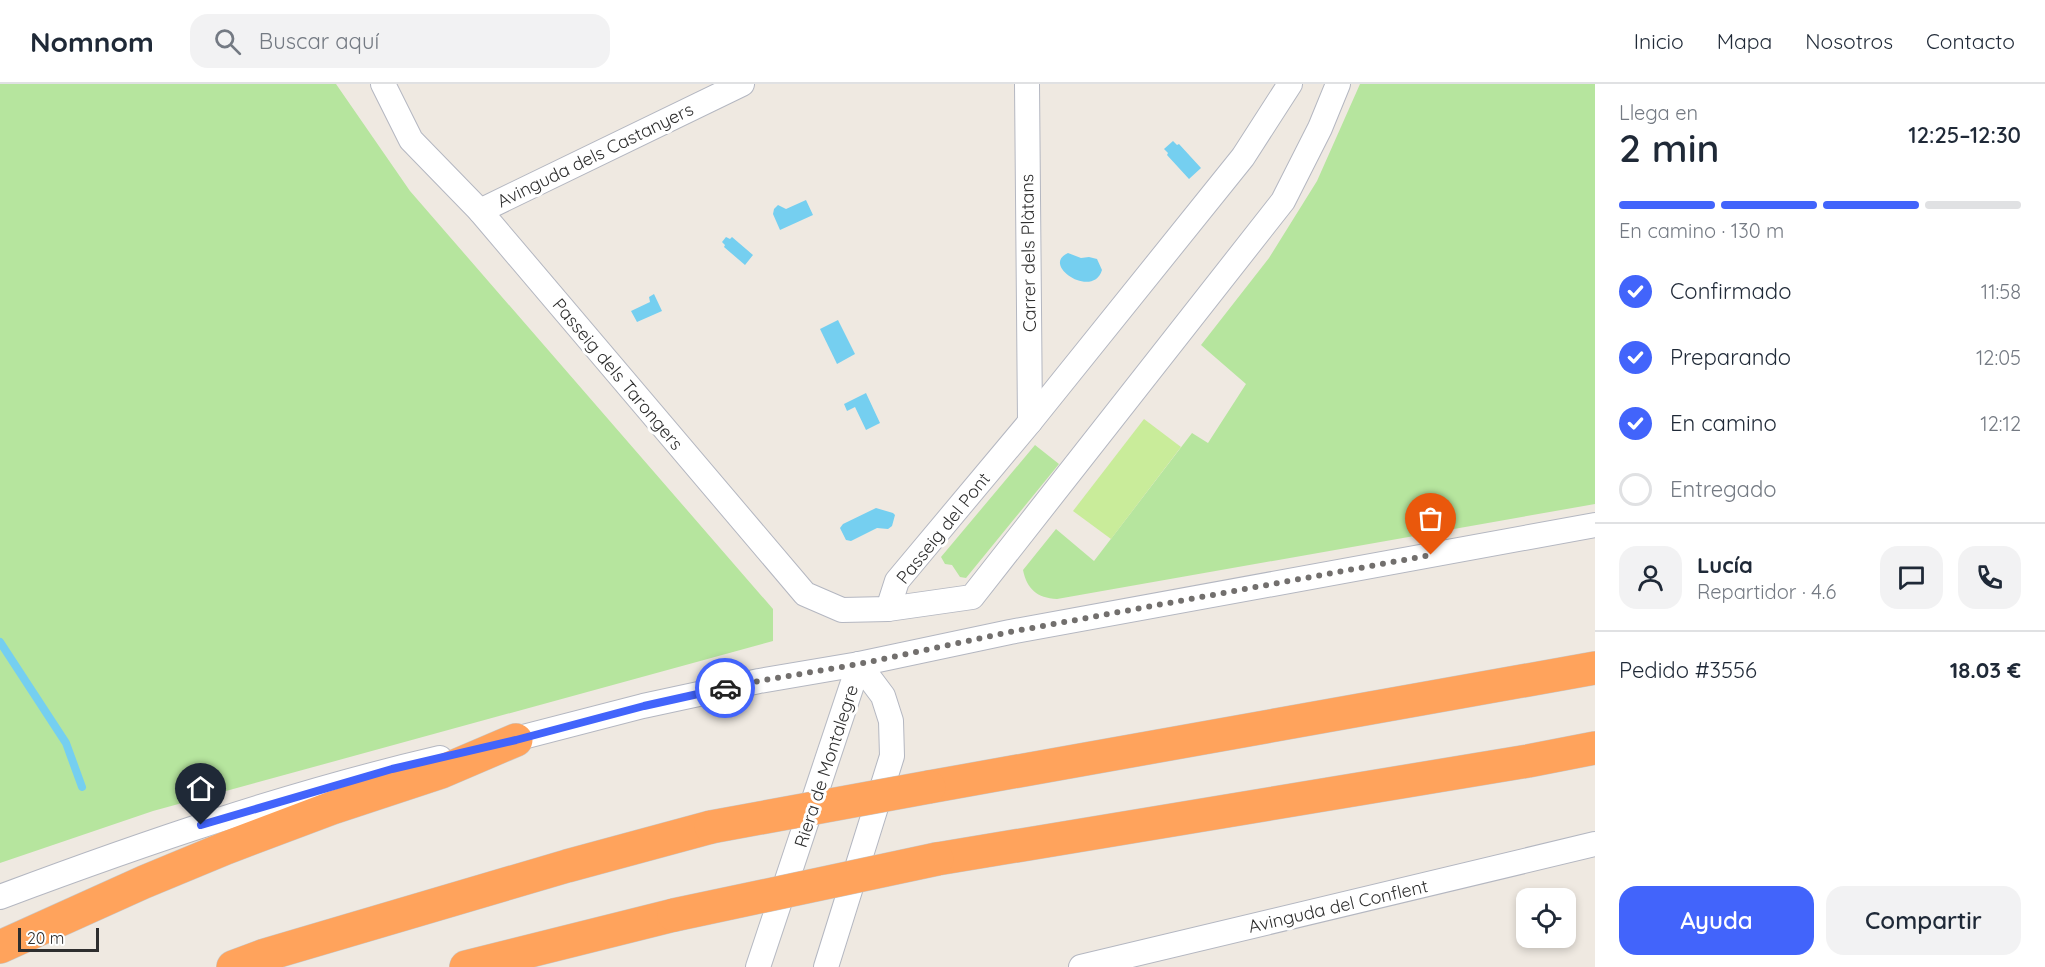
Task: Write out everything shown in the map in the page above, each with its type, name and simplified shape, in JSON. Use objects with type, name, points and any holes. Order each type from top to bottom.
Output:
[{"type":"highway","points":[[233,967],[567,866],[711,827],[1595,668]]},
{"type":"highway","points":[[0,947],[226,848],[332,808],[441,772],[516,740]]},
{"type":"highway","points":[[466,967],[675,915],[937,859],[1595,748]]},
{"type":"street","name":"Passeig dels Tarongers","points":[[383,84],[411,140],[480,211],[805,594],[842,610],[888,609]]},
{"type":"street","name":"Avinguda dels Castanyers","points":[[480,211],[742,84]]},
{"type":"street","name":"Carrer dels Plàtans","points":[[1026,84],[1030,422]]},
{"type":"street","name":"Passeig del Pont","points":[[1290,84],[1243,157],[1030,422],[897,581],[888,609],[972,597],[1283,201],[1320,128],[1338,84]]},
{"type":"street","points":[[0,897],[201,825],[392,769],[516,740],[644,706],[1001,634],[1595,525]]},
{"type":"street","name":"Riera de Montalegre","points":[[758,967],[859,664]]},
{"type":"street","name":"Riera de Montalegre","points":[[826,967],[892,756],[891,721],[883,696],[859,664]]},
{"type":"street","name":"Avinguda del Conflent","points":[[1081,967],[1595,844]]},
{"type":"green space","points":[[0,84],[336,84],[410,191],[773,609],[773,641],[153,811],[0,863]]},
{"type":"green space","points":[[1360,84],[1595,84],[1595,504],[1057,599],[1044,597],[1034,591],[1027,582],[1023,570],[1056,529],[1094,561],[1192,433],[1208,443],[1246,384],[1201,345],[1269,258],[1317,181]]},
{"type":"green space","points":[[1144,419],[1181,447],[1111,539],[1073,511]]},
{"type":"green space","points":[[1035,445],[1059,464],[966,578],[960,577],[952,565],[945,564],[941,557]]},
{"type":"water","points":[[1173,141],[1179,144],[1201,168],[1189,179],[1164,149]]},
{"type":"water","points":[[806,200],[813,215],[780,230],[773,214],[774,209],[778,205],[786,209]]},
{"type":"water","points":[[726,237],[730,239],[732,237],[753,255],[745,265],[724,247],[722,242]]},
{"type":"water","points":[[1068,253],[1081,258],[1097,259],[1102,270],[1097,278],[1089,282],[1080,281],[1064,272],[1060,265],[1061,258]]},
{"type":"water","points":[[654,294],[662,311],[637,322],[631,311],[650,302],[649,297]]},
{"type":"water","points":[[838,320],[855,354],[837,364],[820,329]]},
{"type":"water","points":[[866,393],[880,423],[866,430],[855,407],[847,411],[844,404]]},
{"type":"water","points":[[876,508],[895,515],[892,526],[888,529],[877,528],[851,541],[846,540],[840,528],[843,524]]},
{"type":"waterway","points":[[0,642],[66,743],[82,787]]},
{"type":"way so far","points":[[725,688],[859,664],[1010,632],[1431,555]]},
{"type":"route","points":[[201,825],[392,769],[725,688]]}]
